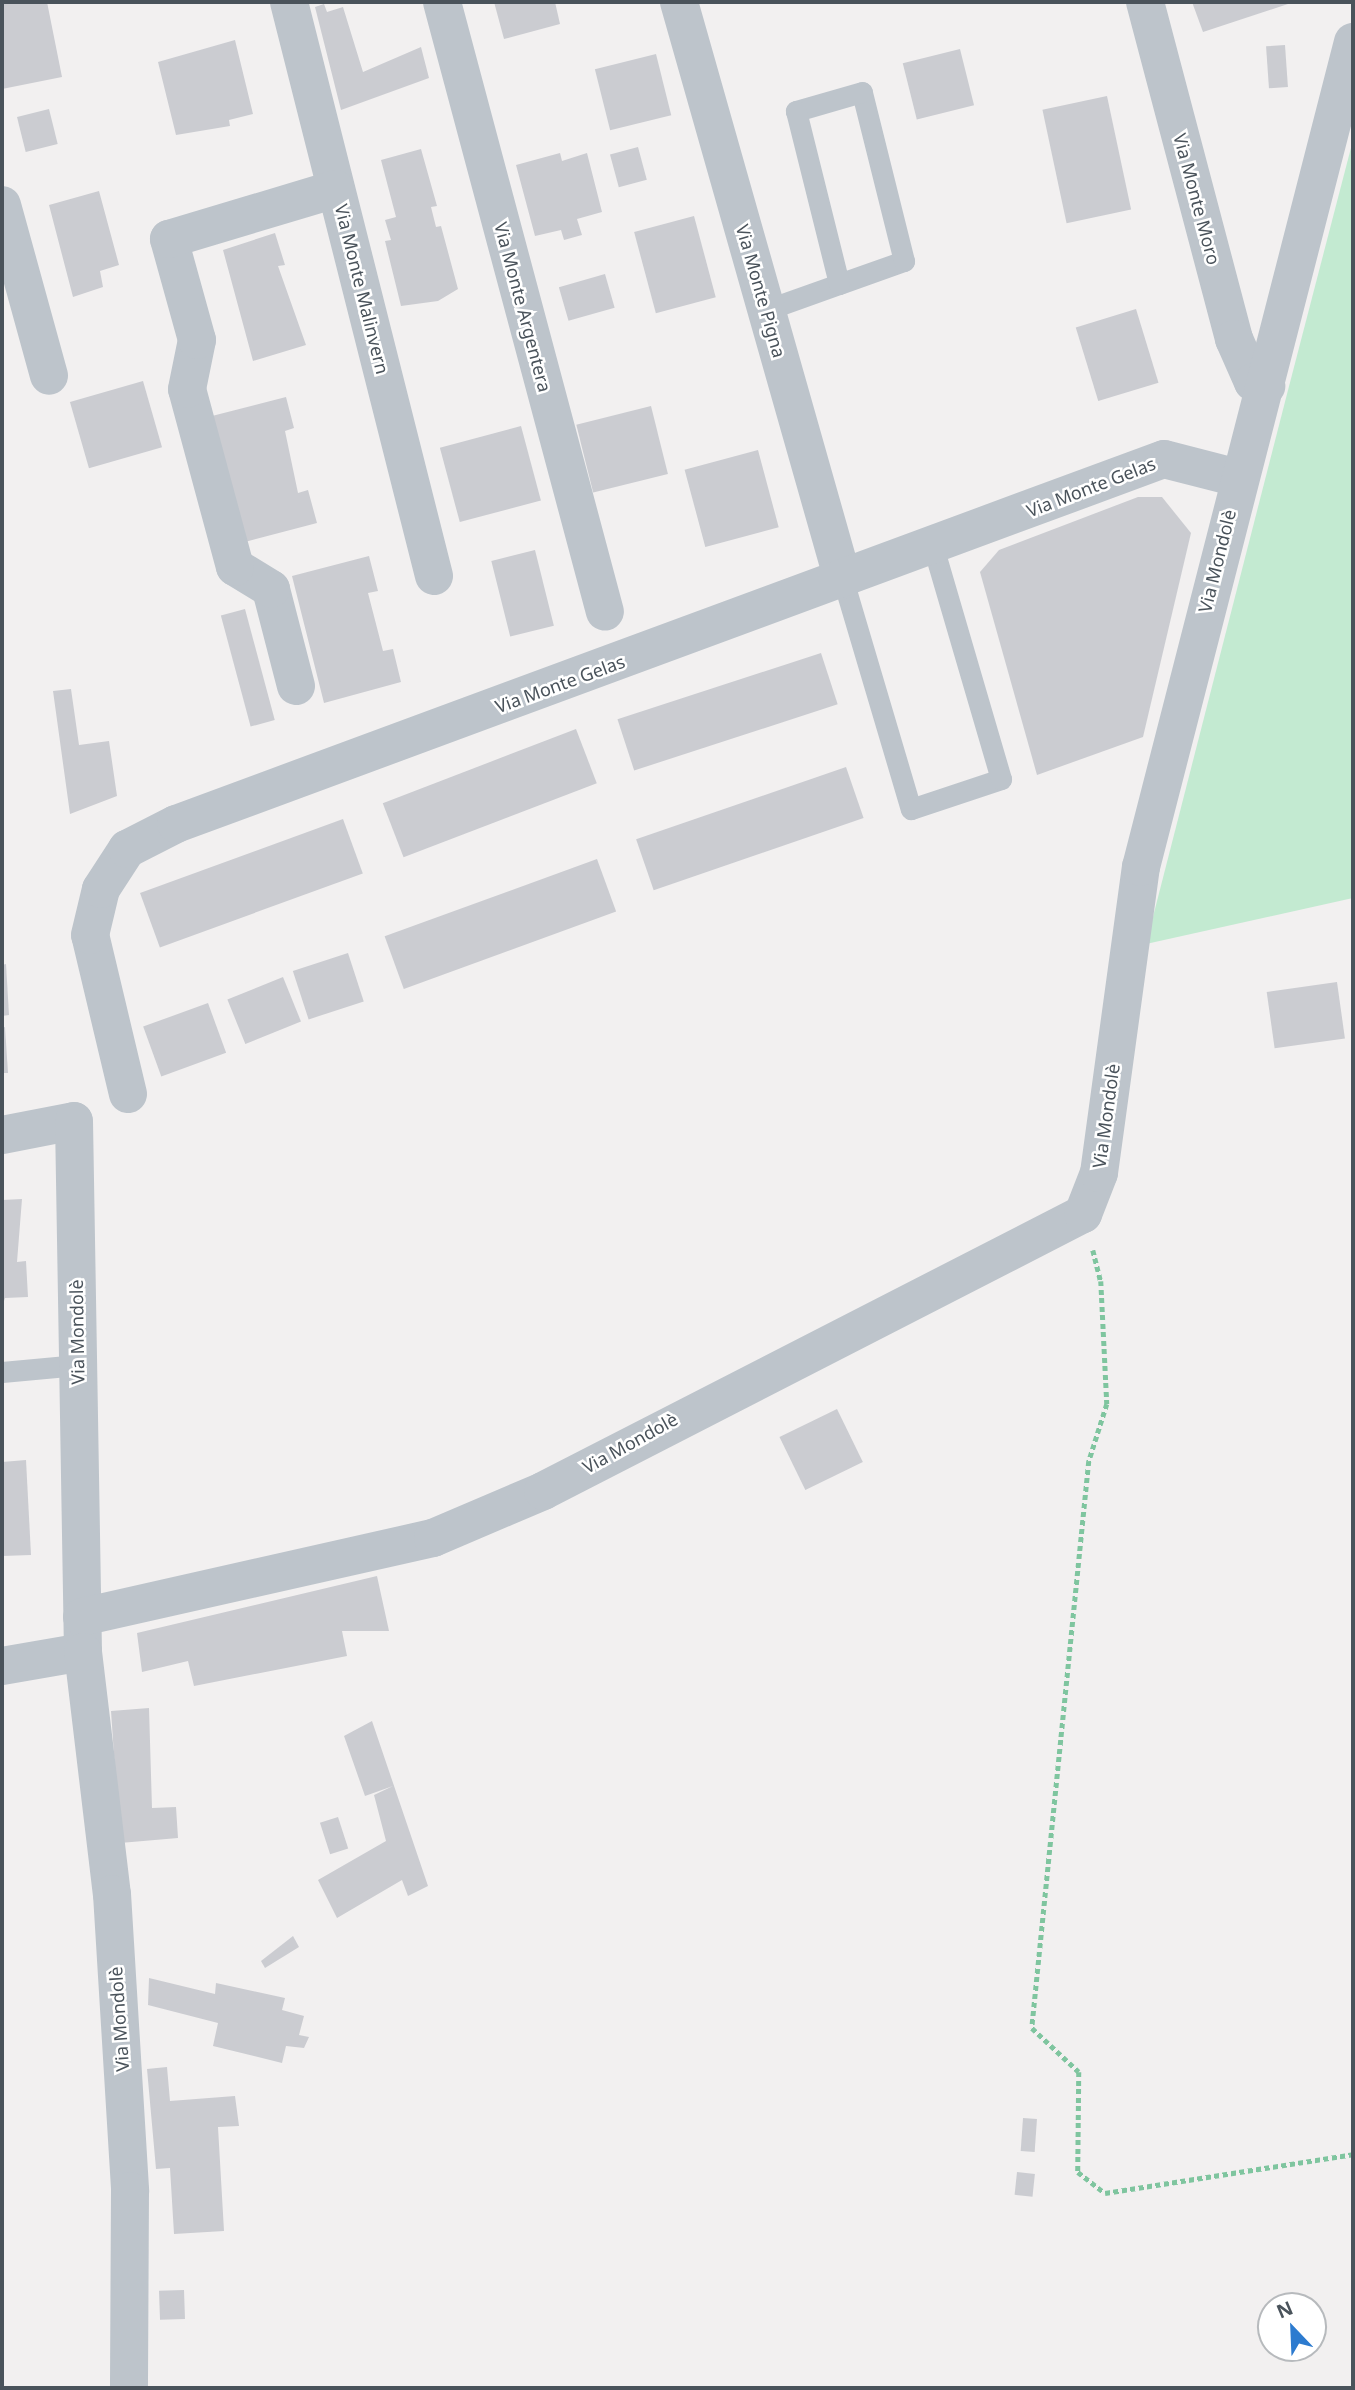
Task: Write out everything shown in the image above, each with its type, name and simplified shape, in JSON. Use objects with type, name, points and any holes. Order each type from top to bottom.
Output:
[{"type":"street","name":"Via Monte Malinvern","points":[[289,2],[434,576]]},
{"type":"street","name":"Via Monte Argentera","points":[[442,2],[605,612]]},
{"type":"street","name":"Via Monte Pigna","points":[[679,2],[843,580]]},
{"type":"street","name":"Via Monte Moro","points":[[1145,2],[1234,339],[1253,382],[1266,386]]},
{"type":"street","name":"Via Mondolè","points":[[2,1666],[83,1635],[433,1538],[543,1491],[1083,1213],[1099,1173],[1141,867],[1238,478],[1266,386],[1353,42]]},
{"type":"street","points":[[296,686],[271,589],[235,567],[187,389],[197,340],[169,239],[336,190]]},
{"type":"street","points":[[2,205],[49,376]]},
{"type":"street","name":"Via Monte Gelas","points":[[128,1094],[90,935],[101,888],[127,849],[176,824],[933,547],[1164,459],[1238,478]]},
{"type":"street","name":"Via Mondolè","points":[[2,1135],[74,1121],[83,1635],[113,1908],[130,2191],[129,2388]]},
{"type":"lane","points":[[766,310],[904,261],[862,92],[796,111],[839,284]]},
{"type":"lane","points":[[843,580],[911,809],[1000,779],[933,547]]},
{"type":"lane","points":[[2,1372],[78,1365]]},
{"type":"path","points":[[1083,1213],[1101,1281],[1107,1404],[1089,1461],[1032,2028],[1079,2072],[1078,2172],[1105,2193],[1353,2154]]},
{"type":"green space","points":[[1353,140],[1353,898],[1146,944],[1287,394]]},
{"type":"building","points":[[2,2],[47,2],[62,77],[2,89]]},
{"type":"building","points":[[494,2],[555,2],[560,24],[504,39]]},
{"type":"building","points":[[1192,2],[1294,2],[1203,32]]},
{"type":"building","points":[[324,4],[327,12],[343,7],[363,72],[421,47],[429,78],[341,110],[315,7]]},
{"type":"building","points":[[235,40],[253,114],[229,120],[230,126],[176,135],[158,62]]},
{"type":"building","points":[[1285,45],[1288,87],[1269,88],[1266,46]]},
{"type":"building","points":[[960,49],[974,105],[917,120],[903,63]]},
{"type":"building","points":[[656,54],[671,115],[610,130],[595,69]]},
{"type":"building","points":[[1107,96],[1131,209],[1067,223],[1042,110]]},
{"type":"building","points":[[49,109],[58,144],[26,152],[17,117]]},
{"type":"building","points":[[638,147],[647,180],[619,187],[610,155]]},
{"type":"building","points":[[421,149],[437,206],[431,207],[436,227],[441,226],[458,289],[438,301],[401,306],[385,241],[391,240],[385,220],[396,217],[381,160]]},
{"type":"building","points":[[560,153],[562,161],[587,153],[602,212],[577,219],[582,235],[564,240],[561,230],[535,236],[516,165]]},
{"type":"building","points":[[99,191],[119,265],[100,271],[103,287],[73,297],[49,205]]},
{"type":"building","points":[[694,216],[716,297],[656,313],[634,232]]},
{"type":"building","points":[[275,233],[285,265],[278,266],[306,345],[253,361],[223,250]]},
{"type":"building","points":[[605,274],[615,308],[569,321],[559,287]]},
{"type":"building","points":[[1136,309],[1159,383],[1098,401],[1076,327]]},
{"type":"building","points":[[143,381],[162,447],[89,468],[70,402]]},
{"type":"building","points":[[286,397],[294,428],[285,431],[298,493],[308,490],[317,523],[241,543],[212,416]]},
{"type":"building","points":[[651,406],[668,474],[593,493],[576,425]]},
{"type":"building","points":[[521,426],[541,500],[460,522],[440,448]]},
{"type":"building","points":[[758,450],[779,527],[705,547],[685,470]]},
{"type":"building","points":[[1138,497],[1162,497],[1191,533],[1143,737],[1037,775],[980,572],[999,550]]},
{"type":"building","points":[[535,550],[554,626],[510,637],[491,561]]},
{"type":"building","points":[[369,556],[378,591],[368,593],[383,651],[393,649],[401,682],[324,703],[292,576]]},
{"type":"building","points":[[245,609],[275,720],[251,727],[221,615]]},
{"type":"building","points":[[821,653],[838,704],[634,770],[617,719]]},
{"type":"building","points":[[71,689],[79,745],[109,741],[117,796],[70,814],[53,691]]},
{"type":"building","points":[[576,729],[597,783],[404,857],[383,803]]},
{"type":"building","points":[[846,767],[864,818],[654,890],[636,839]]},
{"type":"building","points":[[343,819],[363,874],[160,947],[140,893]]},
{"type":"building","points":[[597,859],[616,912],[404,989],[385,936]]},
{"type":"building","points":[[348,953],[364,1002],[309,1019],[293,971]]},
{"type":"building","points":[[6,964],[9,1015],[2,1016],[2,965]]},
{"type":"building","points":[[283,977],[301,1022],[245,1044],[227,999]]},
{"type":"building","points":[[1337,982],[1345,1038],[1275,1048],[1267,992]]},
{"type":"building","points":[[208,1003],[226,1053],[161,1076],[143,1027]]},
{"type":"building","points":[[5,1027],[8,1073],[2,1073],[2,1028]]},
{"type":"building","points":[[22,1199],[17,1262],[26,1261],[28,1297],[5,1298],[2,1307],[2,1200]]},
{"type":"building","points":[[837,1409],[863,1462],[805,1490],[779,1437]]},
{"type":"building","points":[[26,1460],[31,1555],[2,1556],[2,1462]]},
{"type":"building","points":[[377,1576],[389,1631],[342,1631],[347,1656],[194,1686],[188,1661],[142,1672],[137,1633]]},
{"type":"building","points":[[149,1708],[152,1808],[176,1807],[178,1838],[120,1843],[111,1711]]},
{"type":"building","points":[[372,1721],[428,1886],[408,1896],[402,1880],[337,1918],[318,1880],[386,1841],[374,1795],[393,1786],[365,1796],[344,1736]]},
{"type":"building","points":[[338,1817],[348,1848],[330,1854],[320,1823]]},
{"type":"building","points":[[293,1936],[299,1947],[265,1968],[261,1961]]},
{"type":"building","points":[[149,1978],[215,1994],[216,1983],[285,1998],[282,2010],[304,2016],[299,2035],[309,2037],[304,2048],[286,2046],[282,2063],[213,2046],[218,2023],[148,2005]]},
{"type":"building","points":[[167,2067],[170,2101],[235,2096],[239,2126],[218,2127],[224,2231],[174,2234],[170,2168],[156,2169],[147,2069]]},
{"type":"building","points":[[1023,2118],[1037,2119],[1035,2152],[1021,2151]]},
{"type":"building","points":[[1017,2172],[1035,2174],[1032,2197],[1015,2195]]},
{"type":"building","points":[[184,2290],[185,2319],[160,2320],[159,2291]]}]
